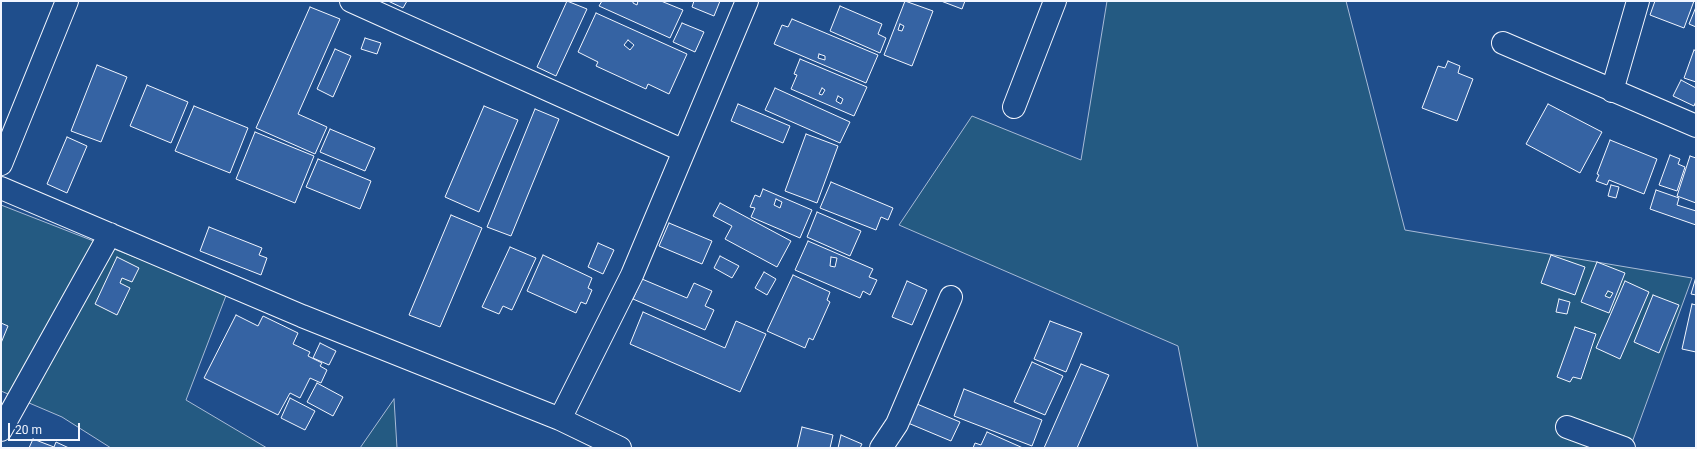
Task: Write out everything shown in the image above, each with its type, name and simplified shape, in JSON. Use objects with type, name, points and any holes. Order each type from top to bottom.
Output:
[{"type":"street","points":[[1,164],[67,1]]},
{"type":"street","points":[[351,1],[684,152]]},
{"type":"street","points":[[560,419],[632,275],[747,1]]},
{"type":"street","points":[[1014,107],[1055,1]]},
{"type":"street","points":[[1612,91],[1638,1]]},
{"type":"street","points":[[1503,43],[1696,126]]},
{"type":"street","points":[[1,188],[302,316],[560,419],[620,448]]},
{"type":"street","points":[[1,430],[110,234]]},
{"type":"street","points":[[881,448],[897,424],[951,297]]},
{"type":"street","points":[[1567,427],[1624,448]]},
{"type":"shaded area","points":[[1107,1],[1346,1],[1405,230],[1692,278],[1630,448],[1198,448],[1178,346],[899,225],[972,116],[1081,160]]},
{"type":"shaded area","points":[[1,205],[227,293],[186,400],[267,448],[111,448],[62,417],[1,391]]},
{"type":"shaded area","points":[[394,399],[397,448],[360,448]]},
{"type":"building","points":[[388,1],[407,1],[403,8]]},
{"type":"building","points":[[567,1],[587,9],[556,76],[537,67]]},
{"type":"building","points":[[602,1],[633,1],[633,3],[637,5],[638,1],[661,1],[683,10],[670,38],[599,6]]},
{"type":"building","points":[[694,1],[720,1],[714,16],[692,7]]},
{"type":"building","points":[[905,1],[933,11],[912,66],[884,55]],"holes":[[[900,24],[904,26],[902,31],[898,30]]]},
{"type":"building","points":[[941,1],[965,1],[962,9]]},
{"type":"building","points":[[1655,1],[1694,1],[1684,28],[1650,15]]},
{"type":"building","points":[[840,6],[882,24],[878,34],[886,38],[880,53],[830,31]]},
{"type":"building","points":[[310,7],[340,19],[298,114],[327,127],[315,154],[256,128]]},
{"type":"building","points":[[1696,7],[1696,27],[1689,24]]},
{"type":"building","points":[[596,13],[687,54],[669,94],[648,84],[646,89],[596,66],[598,62],[578,52]],"holes":[[[628,40],[634,45],[630,50],[624,45]]]},
{"type":"building","points":[[792,19],[878,55],[866,83],[774,44],[782,25],[788,27]],"holes":[[[819,54],[825,56],[825,60],[818,58]]]},
{"type":"building","points":[[682,23],[704,32],[695,52],[673,42]]},
{"type":"building","points":[[365,38],[381,43],[377,54],[361,49]]},
{"type":"building","points":[[335,49],[351,56],[333,97],[317,89]]},
{"type":"building","points":[[1694,50],[1696,51],[1696,82],[1684,78]]},
{"type":"building","points":[[800,59],[867,87],[854,116],[791,89],[797,75],[794,74]],"holes":[[[822,88],[825,90],[822,95],[819,94]],[[838,96],[843,99],[841,104],[836,101]]]},
{"type":"building","points":[[1448,61],[1460,66],[1458,73],[1473,79],[1457,121],[1422,108],[1438,66],[1445,68]]},
{"type":"building","points":[[97,65],[127,77],[101,142],[71,131]]},
{"type":"building","points":[[1681,80],[1696,88],[1696,101],[1694,106],[1673,96]]},
{"type":"building","points":[[147,85],[188,102],[171,143],[130,126]]},
{"type":"building","points":[[775,88],[850,122],[840,143],[765,110]]},
{"type":"building","points":[[738,104],[790,126],[783,143],[731,121]]},
{"type":"building","points":[[1548,104],[1602,132],[1580,173],[1526,144]]},
{"type":"building","points":[[194,106],[248,128],[230,173],[175,151]]},
{"type":"building","points":[[484,106],[518,120],[479,212],[445,197]]},
{"type":"building","points":[[535,109],[559,119],[511,236],[487,227]]},
{"type":"building","points":[[330,129],[375,148],[365,171],[320,152]]},
{"type":"building","points":[[255,132],[314,156],[295,203],[236,179]]},
{"type":"building","points":[[806,134],[838,146],[817,203],[785,191]]},
{"type":"building","points":[[67,137],[87,146],[67,193],[47,184]]},
{"type":"building","points":[[1610,140],[1657,159],[1644,194],[1609,180],[1607,185],[1596,181],[1599,175],[1597,174]]},
{"type":"building","points":[[1670,155],[1680,159],[1678,164],[1685,167],[1677,191],[1659,185]]},
{"type":"building","points":[[1690,156],[1696,158],[1696,203],[1677,196]]},
{"type":"building","points":[[318,159],[371,181],[360,209],[306,187]]},
{"type":"building","points":[[831,182],[893,208],[888,220],[881,217],[876,230],[820,208]]},
{"type":"building","points":[[1611,185],[1619,187],[1616,198],[1608,196]]},
{"type":"building","points":[[763,189],[812,210],[800,238],[751,217],[755,208],[750,207],[755,195],[760,197]],"holes":[[[776,199],[782,202],[780,208],[774,205]]]},
{"type":"building","points":[[1656,190],[1679,198],[1677,205],[1696,211],[1696,225],[1650,209]]},
{"type":"building","points":[[720,203],[791,241],[777,267],[725,239],[732,226],[713,216]]},
{"type":"building","points":[[817,212],[861,231],[850,256],[807,237]]},
{"type":"building","points":[[451,215],[482,228],[440,327],[409,315]]},
{"type":"building","points":[[669,223],[712,241],[702,264],[659,246]]},
{"type":"building","points":[[209,227],[262,248],[259,255],[267,258],[261,275],[200,251]]},
{"type":"building","points":[[808,241],[873,269],[869,277],[877,280],[870,295],[863,291],[860,298],[795,270]],"holes":[[[831,257],[837,258],[835,267],[830,266]]]},
{"type":"building","points":[[598,243],[614,250],[603,274],[588,267]]},
{"type":"building","points":[[510,247],[536,258],[512,310],[503,306],[499,314],[482,307]]},
{"type":"building","points":[[543,255],[592,278],[588,288],[592,290],[586,304],[581,302],[576,313],[527,291]]},
{"type":"building","points":[[1551,255],[1585,267],[1575,295],[1541,283]]},
{"type":"building","points":[[720,256],[739,266],[732,278],[714,268]]},
{"type":"building","points":[[117,257],[139,268],[132,282],[122,278],[120,283],[130,288],[117,315],[95,304]]},
{"type":"building","points":[[1597,262],[1625,273],[1609,313],[1581,302]],"holes":[[[1608,291],[1613,293],[1610,298],[1605,296]]]},
{"type":"building","points":[[764,272],[776,279],[767,295],[755,288]]},
{"type":"building","points":[[793,275],[830,292],[827,300],[830,302],[813,340],[809,338],[805,348],[767,331]]},
{"type":"building","points":[[1696,277],[1696,295],[1691,294]]},
{"type":"building","points":[[642,279],[687,298],[694,283],[712,291],[705,306],[714,310],[705,330],[633,299]]},
{"type":"building","points":[[907,281],[927,290],[912,325],[892,317]]},
{"type":"building","points":[[1625,281],[1649,292],[1620,359],[1596,348]]},
{"type":"building","points":[[1653,295],[1679,305],[1659,353],[1634,342]]},
{"type":"building","points":[[1559,299],[1570,302],[1567,314],[1556,312]]},
{"type":"building","points":[[1692,304],[1696,305],[1696,352],[1682,349]]},
{"type":"building","points":[[643,312],[725,348],[736,321],[766,334],[740,392],[630,344]]},
{"type":"building","points":[[236,315],[258,326],[263,316],[298,333],[293,344],[310,352],[308,356],[322,363],[320,366],[327,370],[321,383],[310,378],[300,398],[290,393],[278,415],[204,378]]},
{"type":"building","points":[[1050,321],[1082,333],[1066,372],[1034,359]]},
{"type":"building","points":[[1,323],[8,326],[1,343]]},
{"type":"building","points":[[1575,327],[1596,334],[1581,379],[1573,377],[1570,382],[1557,377]]},
{"type":"building","points":[[320,343],[336,351],[329,365],[313,358]]},
{"type":"building","points":[[1032,362],[1063,376],[1045,415],[1014,402]]},
{"type":"building","points":[[1081,364],[1109,375],[1077,448],[1044,448]]},
{"type":"building","points":[[317,383],[343,397],[333,416],[307,402]]},
{"type":"building","points":[[964,389],[1042,420],[1032,446],[954,416]]},
{"type":"building","points":[[290,398],[315,411],[305,430],[281,418]]},
{"type":"building","points":[[917,404],[960,422],[951,441],[908,423]]},
{"type":"building","points":[[802,427],[833,435],[830,448],[797,448]]},
{"type":"building","points":[[987,432],[1023,448],[973,448],[975,443],[981,445]]},
{"type":"building","points":[[841,435],[862,444],[860,448],[838,448]]},
{"type":"building","points":[[33,439],[54,447],[56,442],[69,448],[29,448]]}]
